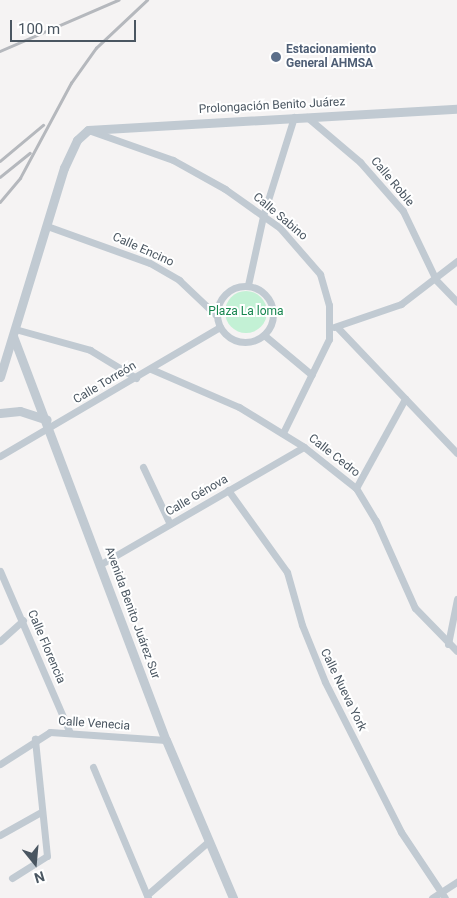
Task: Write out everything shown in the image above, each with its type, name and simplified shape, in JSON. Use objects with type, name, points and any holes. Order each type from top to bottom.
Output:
[{"type":"street","name":"Prolongación Benito Juárez","points":[[88,130],[457,109]]},
{"type":"street","points":[[248,286],[263,216],[294,117]]},
{"type":"street","name":"Calle Roble","points":[[307,117],[360,162],[404,211],[436,280],[457,302]]},
{"type":"street","points":[[0,377],[70,153],[88,130]]},
{"type":"street","name":"Calle Sabino","points":[[88,130],[173,160],[263,216],[298,244],[320,274],[334,328]]},
{"type":"street","name":"Calle Encino","points":[[46,226],[150,263],[178,280],[217,316]]},
{"type":"street","points":[[283,433],[334,328],[401,304],[436,280],[457,261]]},
{"type":"street","points":[[248,286],[271,301],[272,323],[264,335],[255,341],[235,340],[220,327],[217,316],[224,295],[248,286]]},
{"type":"street","name":"Calle Torreón","points":[[0,456],[50,429],[220,327]]},
{"type":"street","points":[[334,328],[457,453]]},
{"type":"street","points":[[14,332],[90,350],[136,378]]},
{"type":"street","name":"Avenida Benito Juárez Sur","points":[[14,332],[166,740],[234,898]]},
{"type":"street","points":[[264,335],[312,375]]},
{"type":"street","name":"Calle Cedro","points":[[151,369],[217,396],[283,433],[356,488],[376,520],[410,601],[448,644],[457,651]]},
{"type":"street","points":[[356,488],[405,399]]},
{"type":"street","points":[[0,413],[20,411],[47,420]]},
{"type":"street","name":"Calle Génova","points":[[101,564],[304,447]]},
{"type":"street","points":[[143,467],[170,524]]},
{"type":"street","name":"Calle Nueva York","points":[[228,490],[287,572],[302,626],[325,682],[389,811],[443,895]]},
{"type":"street","name":"Calle Florencia","points":[[0,571],[23,620],[70,734]]},
{"type":"street","points":[[448,644],[457,599]]},
{"type":"street","points":[[0,641],[23,620]]},
{"type":"street","name":"Calle Venecia","points":[[0,764],[35,739],[50,732],[166,740]]},
{"type":"street","points":[[12,878],[47,856],[35,739]]},
{"type":"street","points":[[93,767],[148,897],[209,841]]},
{"type":"street","points":[[0,835],[41,812]]},
{"type":"street","points":[[432,898],[443,895],[457,882]]},
{"type":"green space","name":"Plaza La loma","points":[[246,291],[261,297],[267,312],[261,327],[246,333],[231,327],[225,312],[231,297]]},
{"type":"railway","points":[[0,51],[118,0]]},
{"type":"railway","points":[[0,202],[20,178],[71,83],[96,48],[147,0]]},
{"type":"railway","points":[[0,161],[43,125]]},
{"type":"railway","points":[[0,177],[30,153]]},
{"type":"place","name":"Estacionamiento General AHMSA","points":[[276,57]]}]
